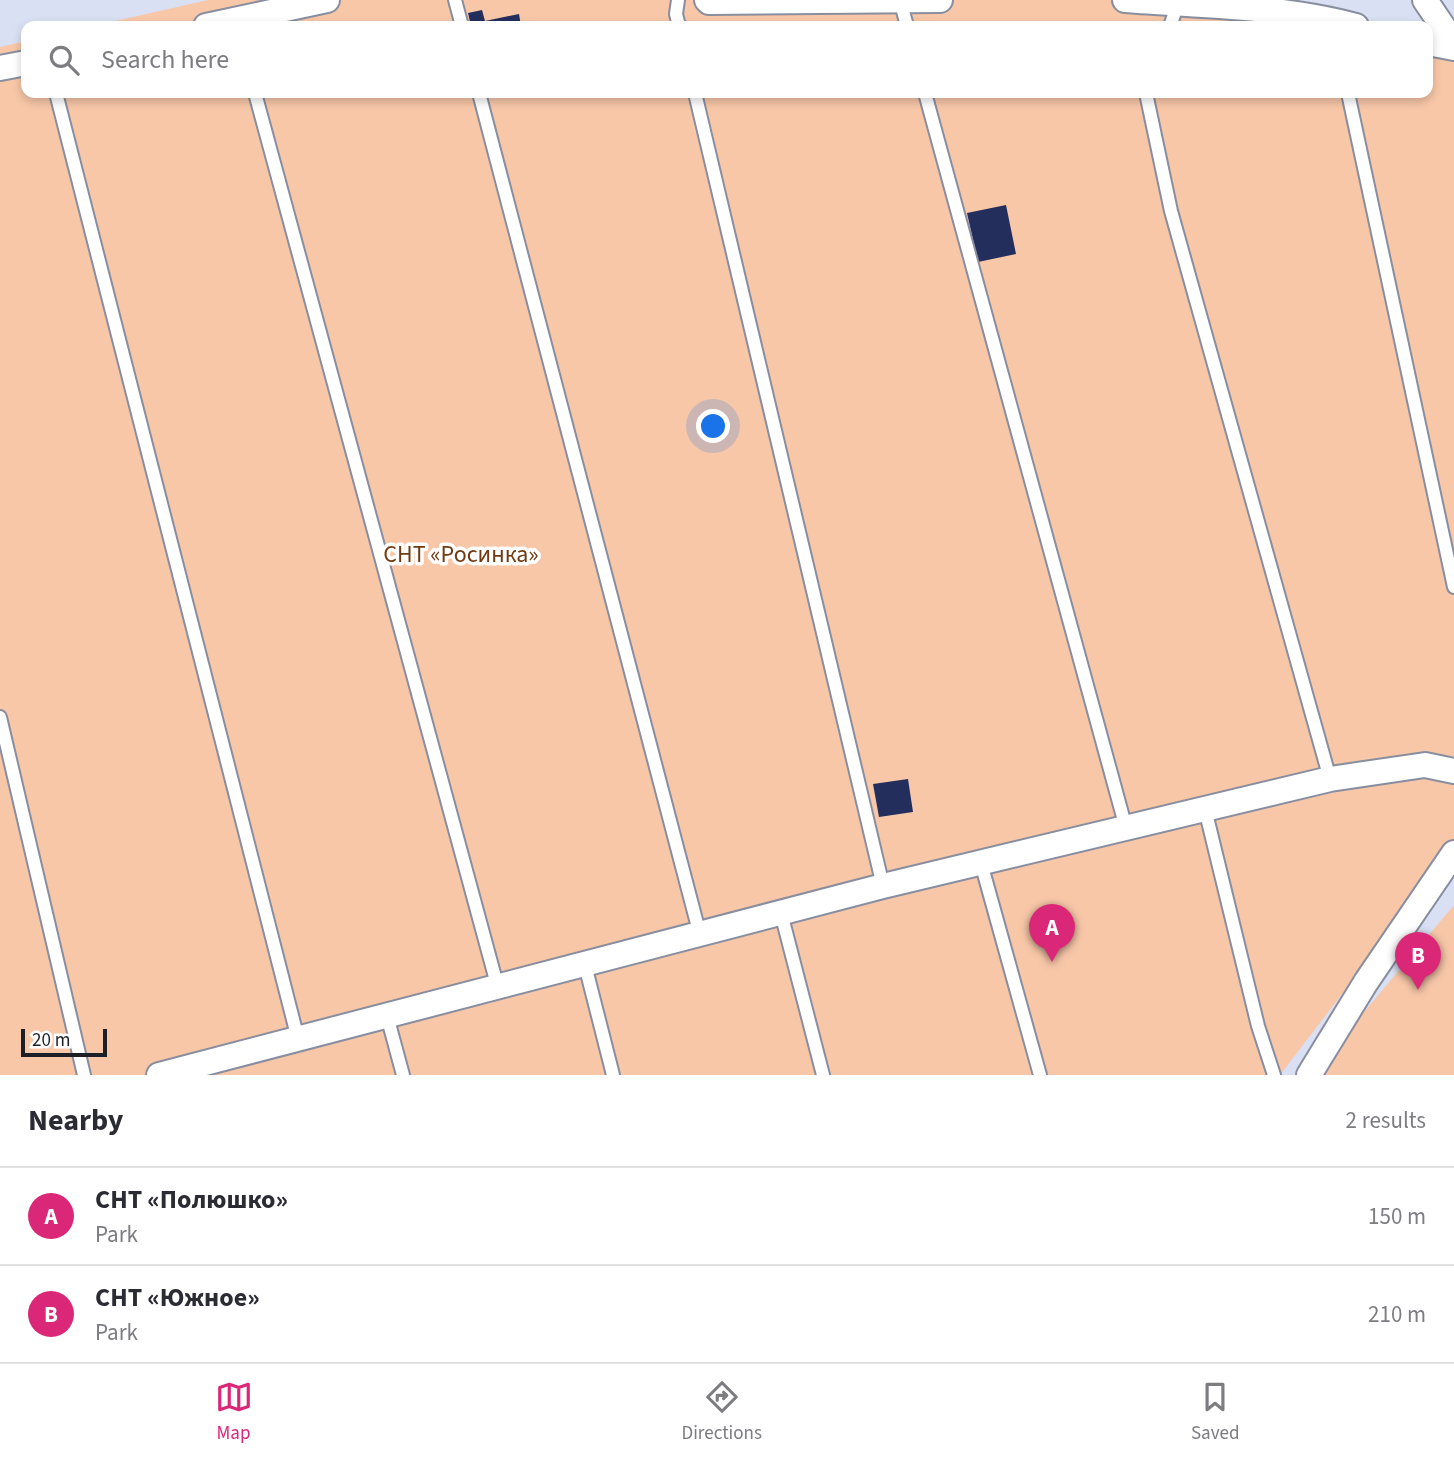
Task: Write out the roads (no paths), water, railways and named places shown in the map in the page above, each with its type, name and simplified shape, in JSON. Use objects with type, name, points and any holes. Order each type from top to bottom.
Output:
[{"type":"street","points":[[244,21],[327,0]]},
{"type":"street","points":[[707,0],[940,0]]},
{"type":"street","points":[[1125,0],[1174,15],[1273,12],[1326,21]]},
{"type":"street","points":[[1425,0],[1454,46]]},
{"type":"street","points":[[1433,44],[1454,46]]},
{"type":"street","points":[[0,68],[21,63]]},
{"type":"street","points":[[159,1075],[187,1071],[299,1039],[883,887],[1330,779],[1425,765],[1454,771]]},
{"type":"street","points":[[1310,1075],[1366,982],[1454,853]]},
{"type":"lane","points":[[455,0],[461,21]]},
{"type":"lane","points":[[678,0],[678,21]]},
{"type":"lane","points":[[900,0],[906,21]]},
{"type":"lane","points":[[57,98],[299,1039]]},
{"type":"lane","points":[[256,98],[498,988]]},
{"type":"lane","points":[[481,98],[699,935]]},
{"type":"lane","points":[[696,98],[883,887]]},
{"type":"lane","points":[[926,98],[1126,828]]},
{"type":"lane","points":[[1147,98],[1171,211],[1330,779]]},
{"type":"lane","points":[[1349,98],[1454,587]]},
{"type":"lane","points":[[0,717],[84,1075]]},
{"type":"lane","points":[[1205,809],[1258,1026],[1274,1075]]},
{"type":"lane","points":[[981,863],[1040,1075]]},
{"type":"lane","points":[[781,914],[823,1075]]},
{"type":"lane","points":[[585,964],[612,1075]]},
{"type":"lane","points":[[387,1016],[403,1075]]},
{"type":"place","name":"СНТ «Полюшко»","points":[[1052,962]]},
{"type":"place","name":"СНТ «Южное»","points":[[1418,990]]},
{"type":"park label","name":"СНТ «Росинка»","points":[[461,554]]}]
